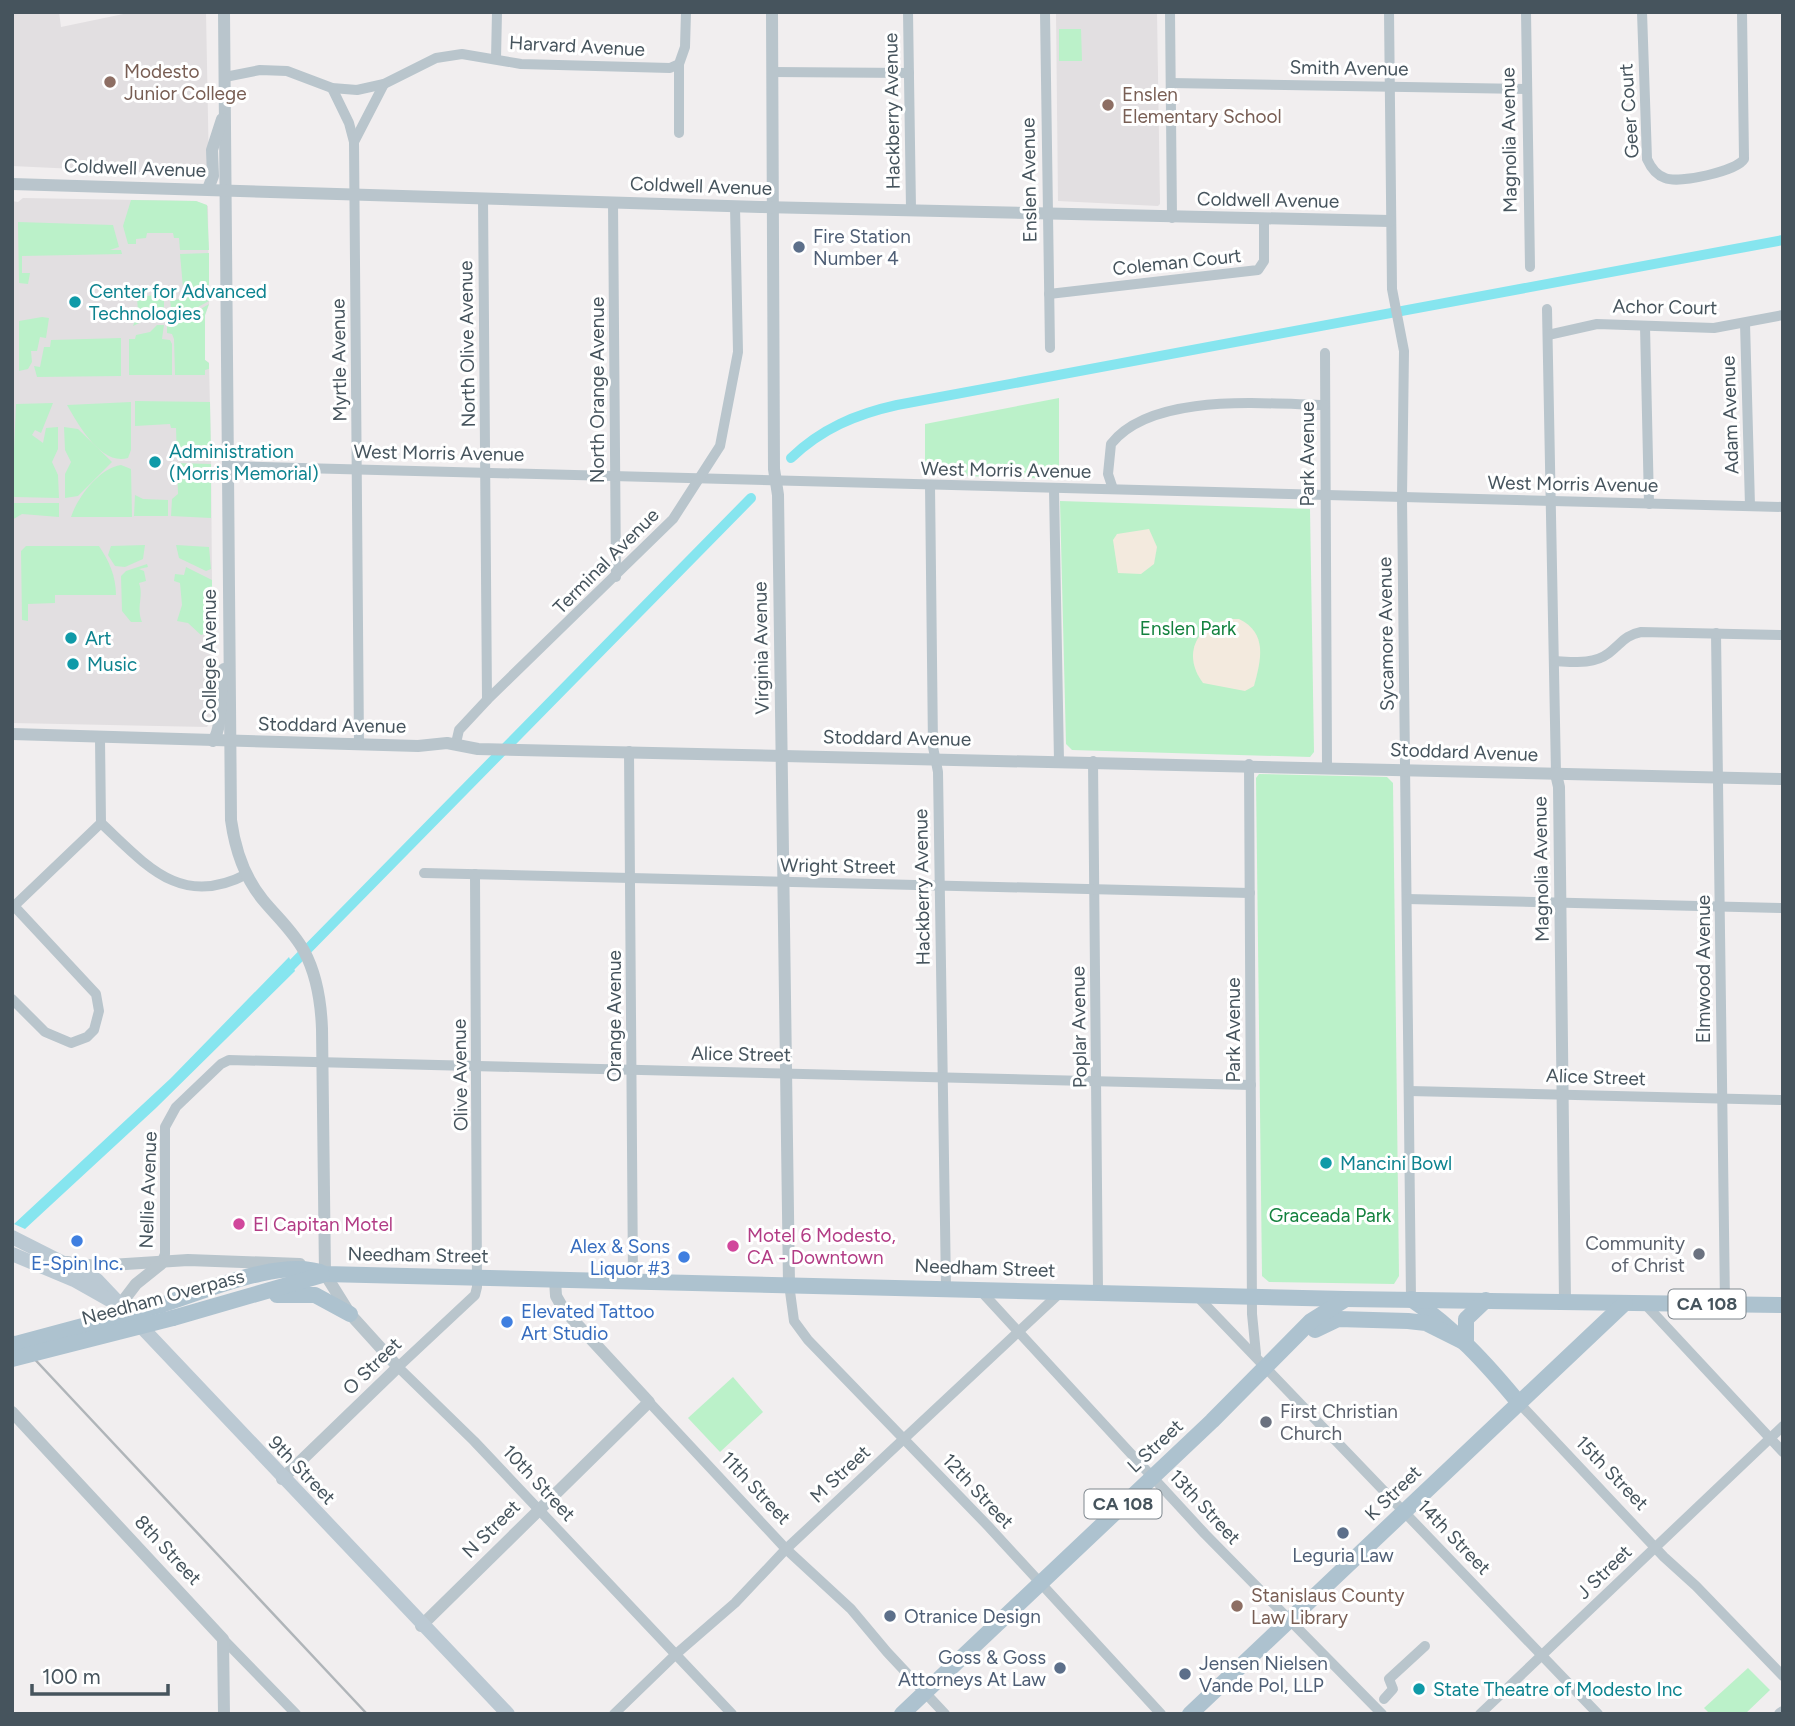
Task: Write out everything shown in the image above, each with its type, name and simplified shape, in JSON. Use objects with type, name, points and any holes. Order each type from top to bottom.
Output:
[{"type":"main road","name":"9th Street","points":[[12,1237],[97,1280],[421,1626],[508,1714]]},
{"type":"main road","points":[[12,1254],[120,1305]]},
{"type":"main road","name":"Needham Street","points":[[321,1272],[1346,1299],[1783,1305]]},
{"type":"main road","name":"Needham Overpass","points":[[12,1345],[269,1273],[321,1272]]},
{"type":"main road","name":"Needham Overpass","points":[[12,1359],[216,1306],[321,1272]]},
{"type":"main road","points":[[216,1306],[275,1295],[308,1293],[331,1301],[350,1314]]},
{"type":"main road","name":"L Street","points":[[902,1714],[1266,1368],[1311,1321],[1346,1299]]},
{"type":"main road","name":"15th Street","points":[[1411,1299],[1442,1320],[1466,1343],[1519,1403]]},
{"type":"main road","points":[[1294,1338],[1309,1334],[1330,1321],[1349,1319],[1426,1323],[1466,1343],[1466,1319],[1486,1300]]},
{"type":"main road","name":"K Street","points":[[1190,1714],[1625,1303]]},
{"type":"street","name":"College Avenue","points":[[224,12],[229,741],[233,830],[247,874],[262,899],[299,943],[309,963],[320,999],[323,1061],[321,1272]]},
{"type":"street","points":[[496,58],[498,12]]},
{"type":"street","points":[[679,133],[681,60],[687,37],[686,12]]},
{"type":"street","name":"Virginia Avenue","points":[[772,12],[772,207],[789,1284]]},
{"type":"street","name":"Hackberry Avenue","points":[[908,12],[911,209]]},
{"type":"street","name":"Enslen Avenue","points":[[1045,12],[1049,348]]},
{"type":"street","points":[[1170,12],[1172,218]]},
{"type":"street","name":"Sycamore Avenue","points":[[1389,12],[1390,221],[1394,303],[1404,351],[1402,497],[1411,1299]]},
{"type":"street","name":"Magnolia Avenue","points":[[1526,12],[1530,267]]},
{"type":"street","name":"Geer Court","points":[[1642,12],[1647,159],[1658,174],[1671,180],[1733,169],[1744,159],[1742,12]]},
{"type":"street","name":"Harvard Avenue","points":[[225,77],[260,71],[287,71],[311,77],[332,88],[357,90],[384,85],[436,58],[476,54],[521,64],[670,68],[681,60]]},
{"type":"street","points":[[773,72],[909,73]]},
{"type":"street","name":"Smith Avenue","points":[[1171,83],[1527,89]]},
{"type":"street","name":"Myrtle Avenue","points":[[354,142],[384,85]]},
{"type":"street","name":"Myrtle Avenue","points":[[332,88],[344,111],[354,142],[359,745]]},
{"type":"street","points":[[208,189],[213,176],[212,150],[224,113]]},
{"type":"street","name":"Coldwell Avenue","points":[[12,184],[1172,218],[1390,221]]},
{"type":"street","name":"North Olive Avenue","points":[[483,198],[487,700]]},
{"type":"street","name":"North Orange Avenue","points":[[613,202],[616,577]]},
{"type":"street","name":"Terminal Avenue","points":[[456,743],[459,730],[487,700],[673,519],[720,446],[736,376],[738,334],[735,206]]},
{"type":"street","name":"Coleman Court","points":[[1049,294],[1258,270],[1265,261],[1265,220]]},
{"type":"street","name":"Magnolia Avenue","points":[[1547,309],[1549,502],[1556,774],[1559,788],[1565,1302]]},
{"type":"street","name":"Achor Court","points":[[1548,335],[1597,324],[1714,328],[1783,315]]},
{"type":"street","name":"Adam Avenue","points":[[1745,323],[1750,506]]},
{"type":"street","points":[[1645,326],[1649,504]]},
{"type":"street","name":"Park Avenue","points":[[1325,353],[1326,766]]},
{"type":"street","points":[[1113,489],[1108,474],[1111,444],[1131,427],[1165,413],[1205,404],[1325,405]]},
{"type":"street","name":"West Morris Avenue","points":[[229,466],[1783,507]]},
{"type":"street","name":"Hackberry Avenue","points":[[930,485],[946,1288]]},
{"type":"street","points":[[1054,489],[1059,761]]},
{"type":"street","points":[[1555,661],[1592,661],[1610,653],[1625,637],[1641,632],[1783,635]]},
{"type":"street","name":"Elmwood Avenue","points":[[1716,633],[1725,1304]]},
{"type":"street","points":[[213,741],[219,730],[219,690],[229,652]]},
{"type":"street","name":"Stoddard Avenue","points":[[12,734],[359,745],[456,743],[490,749],[1249,764],[1783,779]]},
{"type":"street","points":[[100,738],[101,823],[152,870],[177,883],[215,886],[247,874]]},
{"type":"street","name":"Orange Avenue","points":[[629,751],[633,1280]]},
{"type":"street","name":"Poplar Avenue","points":[[1093,761],[1098,1292]]},
{"type":"street","name":"Park Avenue","points":[[1249,764],[1252,1295]]},
{"type":"street","points":[[12,999],[38,1026],[61,1041],[71,1043],[87,1037],[98,1021],[96,994],[13,907],[101,823]]},
{"type":"street","name":"Wright Street","points":[[425,873],[1250,893]]},
{"type":"street","name":"Olive Avenue","points":[[475,874],[478,1277]]},
{"type":"street","points":[[1408,899],[1783,908]]},
{"type":"street","name":"Alice Street","points":[[229,1060],[1251,1085]]},
{"type":"street","name":"Nellie Avenue","points":[[161,1263],[165,1254],[166,1127],[176,1107],[220,1064],[229,1060]]},
{"type":"street","name":"Alice Street","points":[[1409,1091],[1783,1100]]},
{"type":"street","name":"Needham Street","points":[[63,1261],[95,1266],[188,1260],[275,1261],[321,1272]]},
{"type":"street","points":[[120,1305],[136,1284],[161,1263]]},
{"type":"street","name":"10th Street","points":[[321,1272],[350,1314],[398,1367],[732,1714]]},
{"type":"street","name":"O Street","points":[[282,1479],[475,1295],[478,1277]]},
{"type":"street","name":"11th Street","points":[[555,1279],[556,1294],[562,1307],[786,1549],[851,1609],[945,1714]]},
{"type":"street","name":"12th Street","points":[[789,1284],[791,1311],[800,1331],[904,1438],[1161,1714]]},
{"type":"street","name":"13th Street","points":[[979,1289],[1152,1476],[1382,1714]]},
{"type":"street","name":"M Street","points":[[614,1714],[675,1654],[735,1604],[786,1549],[1062,1291]]},
{"type":"street","name":"14th Street","points":[[1195,1294],[1241,1343],[1256,1354]]},
{"type":"street","name":"14th Street","points":[[1252,1295],[1252,1342],[1256,1354],[1266,1368],[1598,1714]]},
{"type":"street","points":[[1645,1304],[1783,1451]]},
{"type":"street","name":"N Street","points":[[421,1626],[649,1402]]},
{"type":"street","name":"15th Street","points":[[1519,1403],[1655,1547],[1783,1676]]},
{"type":"street","name":"8th Street","points":[[12,1412],[296,1714]]},
{"type":"street","name":"J Street","points":[[1480,1714],[1783,1426]]},
{"type":"street","points":[[223,1639],[224,1714]]},
{"type":"street","points":[[1384,1699],[1393,1689],[1389,1679],[1425,1646]]},
{"type":"shaded area","name":"Modesto Junior College","points":[[12,12],[59,12],[61,27],[133,12],[206,12],[209,171],[203,175],[12,166]]},
{"type":"shaded area","name":"Enslen Elementary School","points":[[1056,12],[1157,12],[1158,206],[1058,201]]},
{"type":"shaded area","points":[[23,198],[196,201],[208,206],[209,304],[205,315],[205,360],[209,363],[213,719],[207,727],[12,723],[12,201],[18,202]]},
{"type":"green space","points":[[1059,29],[1081,29],[1082,61],[1059,61]]},
{"type":"green space","points":[[131,200],[196,201],[207,205],[209,250],[180,250],[179,238],[174,238],[173,233],[147,233],[146,238],[136,239],[136,244],[128,244],[123,226]]},
{"type":"green space","points":[[18,222],[113,225],[119,247],[110,250],[121,250],[122,254],[22,256],[22,273],[30,273],[28,284],[19,283]]},
{"type":"green space","points":[[209,253],[209,301],[186,314],[172,317],[170,300],[184,299],[180,254]]},
{"type":"green space","points":[[156,295],[164,298],[164,311],[133,326],[138,312],[137,297]]},
{"type":"green space","points":[[209,304],[205,315],[205,360],[209,363],[209,369],[205,370],[205,375],[175,375],[174,339],[172,334],[167,333],[167,320],[184,319]]},
{"type":"green space","points":[[49,318],[46,338],[40,337],[37,351],[31,351],[32,362],[28,369],[19,371],[19,321]]},
{"type":"green space","points":[[157,325],[164,325],[162,339],[170,340],[172,344],[172,375],[129,375],[129,339],[150,332]]},
{"type":"green space","points":[[121,338],[121,376],[37,377],[34,366],[40,367],[44,347],[50,347],[51,340]]},
{"type":"green space","points":[[1059,398],[1059,479],[925,475],[925,424]]},
{"type":"green space","points":[[135,401],[210,402],[211,457],[206,460],[177,459],[176,428],[171,428],[170,424],[135,426]]},
{"type":"green space","points":[[131,402],[131,450],[128,458],[118,459],[109,456],[92,442],[67,405]]},
{"type":"green space","points":[[53,403],[41,433],[35,430],[32,435],[43,443],[46,428],[58,427],[58,449],[52,462],[58,475],[59,498],[12,496],[16,404]]},
{"type":"green space","points":[[64,427],[78,429],[112,462],[78,496],[65,498],[65,474],[71,462],[65,450]]},
{"type":"green space","points":[[177,463],[211,464],[211,518],[171,516],[172,499],[178,494]]},
{"type":"green space","points":[[121,465],[131,469],[132,517],[71,517],[78,501],[90,485],[105,472]]},
{"type":"green space","points":[[135,495],[143,499],[168,500],[168,516],[134,516]]},
{"type":"green space","name":"Enslen Park","points":[[1060,501],[1310,509],[1314,752],[1310,757],[1072,750],[1066,744]]},
{"type":"green space","points":[[12,503],[59,503],[59,517],[22,514],[12,520]]},
{"type":"green space","points":[[145,545],[143,559],[125,567],[115,566],[108,555],[111,546]]},
{"type":"green space","points":[[176,545],[209,547],[211,569],[206,571],[179,558]]},
{"type":"green space","points":[[26,546],[99,546],[111,569],[116,595],[55,595],[55,603],[28,604],[28,621],[22,620],[21,551]]},
{"type":"green space","points":[[147,564],[148,567],[139,569],[144,571],[146,581],[139,583],[142,622],[131,622],[122,611],[121,576],[126,571]]},
{"type":"green space","points":[[186,567],[212,580],[212,631],[201,635],[188,623],[177,621],[182,605],[180,583],[174,581],[175,574],[184,575]]},
{"type":"green space","name":"Graceada Park","points":[[1259,774],[1387,777],[1393,783],[1399,1276],[1394,1284],[1269,1282],[1262,1276],[1256,778]]},
{"type":"green space","points":[[733,1377],[763,1412],[720,1452],[688,1418]]},
{"type":"green space","points":[[1748,1668],[1770,1690],[1745,1714],[1710,1714],[1704,1708]]},
{"type":"sand","points":[[1149,529],[1157,547],[1154,564],[1141,574],[1118,573],[1113,540],[1117,534]]},
{"type":"sand","points":[[1239,619],[1255,632],[1258,639],[1260,657],[1254,686],[1245,691],[1203,683],[1193,659],[1198,639],[1214,624]]},
{"type":"water","points":[[289,957],[295,971],[156,1108],[25,1229],[14,1224],[171,1078]]},
{"type":"waterway","points":[[791,458],[814,439],[840,424],[897,405],[1783,240]]},
{"type":"waterway","points":[[285,972],[751,498]]},
{"type":"railway","points":[[12,1335],[367,1714]]},
{"type":"place","name":"Modesto Junior College","points":[[110,82]]},
{"type":"place","name":"Enslen Elementary School","points":[[1108,105]]},
{"type":"place","name":"Fire Station Number 4","points":[[799,247]]},
{"type":"place","name":"Center for Advanced Technologies","points":[[75,302]]},
{"type":"place","name":"Administration (Morris Memorial)","points":[[155,462]]},
{"type":"place","name":"Art","points":[[71,638]]},
{"type":"place","name":"Music","points":[[73,664]]},
{"type":"place","name":"Mancini Bowl","points":[[1326,1163]]},
{"type":"place","name":"El Capitan Motel","points":[[239,1224]]},
{"type":"place","name":"E-Spin Inc.","points":[[77,1241]]},
{"type":"place","name":"Motel 6 Modesto, CA - Downtown","points":[[733,1246]]},
{"type":"place","name":"Community of Christ","points":[[1699,1254]]},
{"type":"place","name":"Alex & Sons Liquor #3","points":[[684,1257]]},
{"type":"place","name":"Elevated Tattoo Art Studio","points":[[507,1322]]},
{"type":"place","name":"First Christian Church","points":[[1266,1422]]},
{"type":"place","name":"Leguria Law","points":[[1343,1533]]},
{"type":"place","name":"Stanislaus County Law Library","points":[[1237,1606]]},
{"type":"place","name":"Otranice Design","points":[[890,1616]]},
{"type":"place","name":"Goss & Goss Attorneys At Law","points":[[1060,1668]]},
{"type":"place","name":"Jensen Nielsen Vande Pol, LLP","points":[[1185,1674]]},
{"type":"place","name":"State Theatre of Modesto Inc","points":[[1419,1689]]}]
